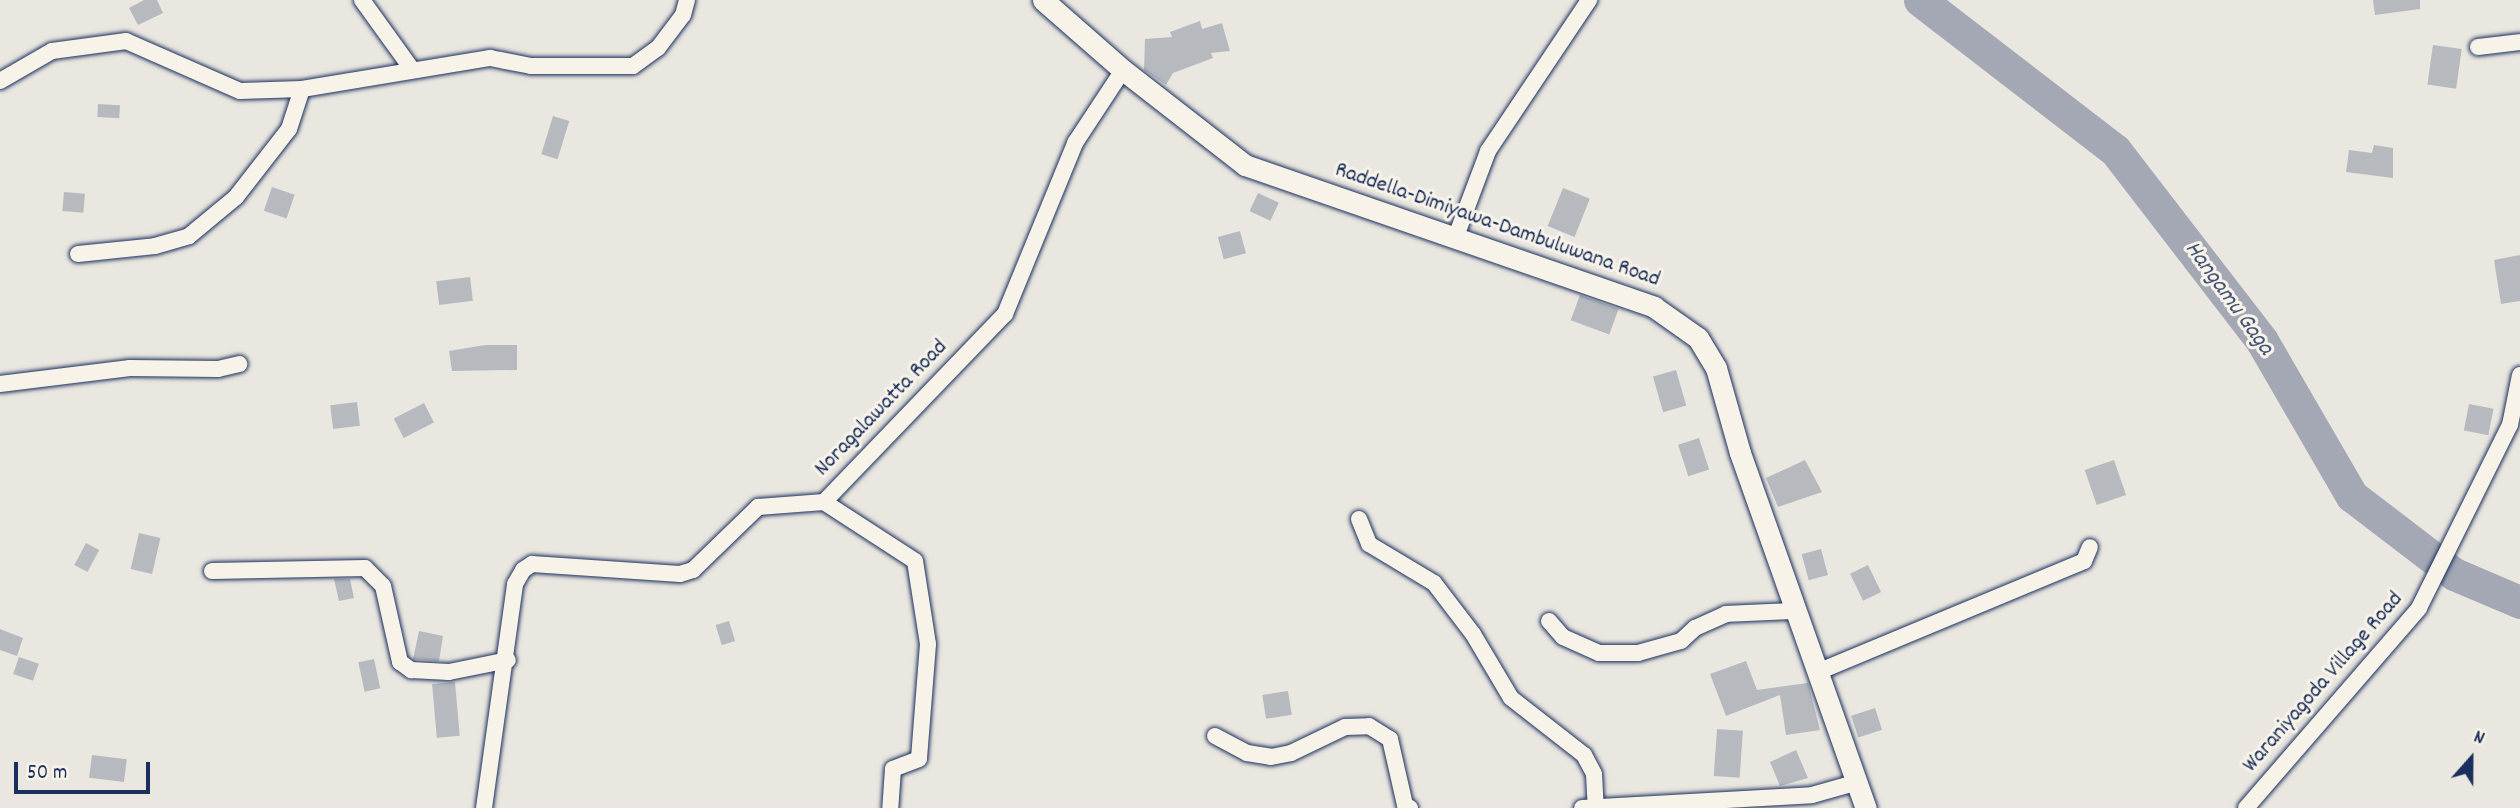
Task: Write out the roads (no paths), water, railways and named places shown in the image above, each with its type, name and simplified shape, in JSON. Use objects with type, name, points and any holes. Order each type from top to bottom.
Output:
[{"type":"street","points":[[362,0],[411,68]]},
{"type":"street","points":[[0,81],[52,51],[126,41],[240,91],[302,89],[411,68],[490,58],[531,66],[634,66],[658,48],[683,15],[687,0]]},
{"type":"street","name":"Raddella-Dimiyawa-Dambuluwana Road","points":[[1043,0],[1123,70],[1245,165],[1654,307],[1698,338],[1716,368],[1740,453],[1820,671],[1866,808]]},
{"type":"street","points":[[1455,239],[1488,151],[1589,0]]},
{"type":"street","points":[[2478,47],[2520,42]]},
{"type":"street","name":"Noragalawatta Road","points":[[484,808],[508,660],[515,584],[532,564],[680,574],[692,570],[758,507],[824,502],[1005,314],[1074,143],[1123,70]]},
{"type":"street","points":[[78,254],[155,246],[189,236],[236,197],[289,129],[302,89]]},
{"type":"street","points":[[0,384],[130,368],[218,369],[239,364]]},
{"type":"street","name":"Waraniyagoda Village Road","points":[[2246,808],[2419,608],[2510,425],[2520,375]]},
{"type":"street","points":[[824,502],[915,561],[928,644],[919,759],[893,769],[890,808]]},
{"type":"street","points":[[1359,519],[1369,544],[1434,583],[1473,634],[1511,698],[1584,755],[1594,774],[1589,807],[1812,795],[1858,782]]},
{"type":"street","points":[[1820,671],[2084,561],[2091,547]]},
{"type":"street","points":[[212,570],[365,568],[383,586],[400,662],[411,670],[449,673],[508,660]]},
{"type":"street","points":[[1549,621],[1563,637],[1599,653],[1638,653],[1681,641],[1695,628],[1726,614],[1796,611]]},
{"type":"street","points":[[1215,736],[1247,753],[1271,757],[1292,753],[1345,727],[1369,726],[1390,739],[1405,805],[1410,808]]},
{"type":"waterway","name":"Hangamu Gaga","points":[[1920,0],[2115,150],[2262,341],[2352,496],[2454,574],[2520,602]]}]
